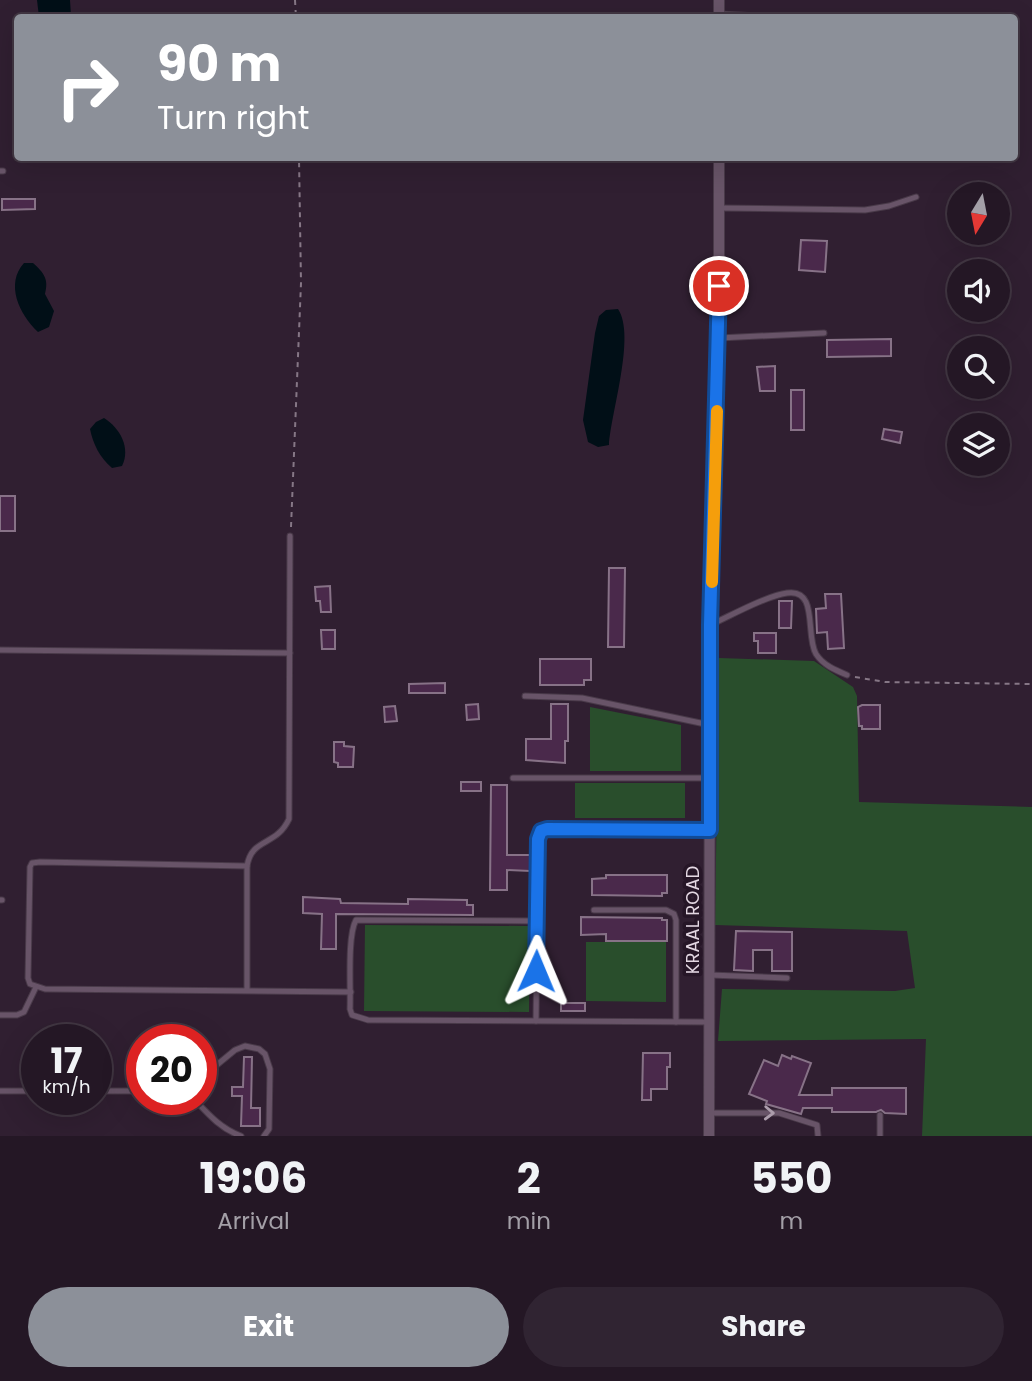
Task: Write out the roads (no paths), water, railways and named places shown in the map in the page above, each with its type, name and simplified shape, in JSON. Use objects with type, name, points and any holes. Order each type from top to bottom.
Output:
[{"type":"street","name":"KRAAL ROAD","points":[[709,1136],[710,625],[719,338],[719,161]]},
{"type":"lane","points":[[719,208],[865,210],[916,197]]},
{"type":"lane","points":[[719,338],[824,334]]},
{"type":"lane","points":[[247,991],[249,854],[256,846],[283,832],[289,819],[290,536]]},
{"type":"lane","points":[[710,625],[786,593],[802,595],[807,602],[814,651],[831,668],[847,675]]},
{"type":"lane","points":[[0,650],[290,653]]},
{"type":"lane","points":[[525,696],[582,698],[710,725]]},
{"type":"lane","points":[[513,778],[710,778]]},
{"type":"lane","points":[[536,1021],[538,839],[541,831],[710,830]]},
{"type":"lane","points":[[247,866],[32,863],[29,872],[27,978],[30,984],[36,987],[351,992]]},
{"type":"lane","points":[[594,910],[666,910],[674,914],[676,1022]]},
{"type":"lane","points":[[537,921],[356,920],[352,929],[352,1015],[359,1019],[709,1023]]},
{"type":"lane","points":[[709,975],[787,978]]},
{"type":"lane","points":[[0,1015],[17,1015],[24,1012],[36,987]]},
{"type":"lane","points":[[217,1065],[235,1050],[245,1046],[259,1049],[265,1054],[270,1069],[270,1093],[269,1129],[264,1136]]},
{"type":"lane","points":[[0,1091],[21,1091]]},
{"type":"lane","points":[[709,1113],[785,1114],[817,1125],[818,1136]]},
{"type":"lane","points":[[209,1115],[228,1131],[241,1136]]},
{"type":"lane","points":[[880,1115],[880,1136]]}]
